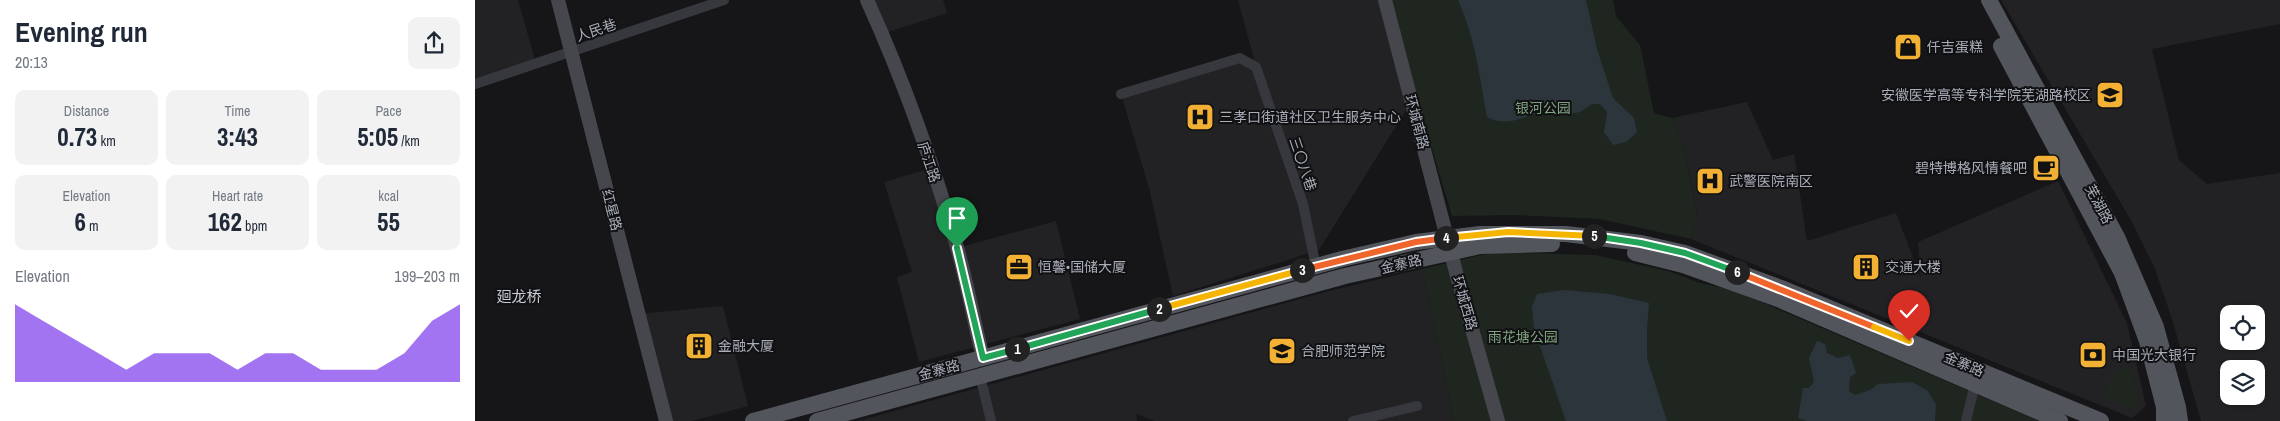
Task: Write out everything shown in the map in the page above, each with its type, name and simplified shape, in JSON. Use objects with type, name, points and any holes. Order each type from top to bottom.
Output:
[{"type":"main road","name":"芜湖路","points":[[1976,0],[2122,273],[2147,341],[2163,407],[2164,421]]},
{"type":"main road","name":"芜湖路","points":[[1989,0],[2117,237],[2156,327],[2178,407],[2180,421]]},
{"type":"main road","name":"金寨路","points":[[817,421],[1345,276],[1449,244],[1508,232],[1566,234],[1641,243],[1685,253],[1781,288],[2101,421]]},
{"type":"main road","name":"金寨路","points":[[753,421],[1315,267],[1416,242],[1480,246],[1537,244],[1596,247],[1640,254],[1683,265],[1778,299],[2060,421]]},
{"type":"street","name":"红星路","points":[[558,0],[573,52],[666,421]]},
{"type":"street","name":"人民巷","points":[[475,84],[724,0]]},
{"type":"street","name":"庐江路","points":[[867,0],[882,34],[932,168],[957,248],[983,358]]},
{"type":"street","name":"环城南路","points":[[1385,0],[1449,244]]},
{"type":"street","name":"三〇八巷","points":[[1121,94],[1240,58],[1256,67],[1303,204],[1315,267]]},
{"type":"street","name":"环城西路","points":[[1449,244],[1498,421]]},
{"type":"street","points":[[982,384],[991,421]]},
{"type":"street","points":[[1969,420],[1975,384]]},
{"type":"street","points":[[1353,421],[1417,406]]},
{"type":"shaded area","points":[[475,0],[518,0],[535,60],[475,80]]},
{"type":"shaded area","points":[[867,0],[943,0],[947,13],[882,34]]},
{"type":"shaded area","points":[[1238,0],[1382,0],[1406,110],[1319,250],[1173,296],[1149,188],[1121,94],[1240,58],[1256,66]]},
{"type":"shaded area","points":[[1458,0],[1586,0],[1597,49],[1613,98],[1634,118],[1637,132],[1626,142],[1613,145],[1604,132],[1607,112],[1600,104],[1592,104],[1580,112],[1564,115],[1556,108],[1512,121],[1495,120],[1487,117],[1473,44]]},
{"type":"shaded area","points":[[2001,0],[2280,0],[2280,24],[2152,49],[2179,160],[2207,184],[2280,173],[2280,421],[2201,421],[2173,322],[2155,269],[2132,222]]},
{"type":"shaded area","points":[[1747,102],[1773,160],[1794,154],[1807,241],[1896,213],[1921,279],[1918,242],[2058,181],[2127,323],[2146,406],[2132,418],[1691,239],[1697,216],[1685,151],[1672,118]]},
{"type":"shaded area","points":[[932,168],[957,248],[1056,221],[1080,319],[919,362],[897,277],[912,272],[884,182]]},
{"type":"shaded area","points":[[1422,269],[1454,421],[1155,421],[1136,414],[1137,421],[858,421],[1329,291]]},
{"type":"shaded area","points":[[1564,290],[1609,294],[1649,303],[1647,358],[1667,421],[1566,421],[1534,329],[1532,307],[1537,294]]},
{"type":"shaded area","points":[[723,306],[748,406],[692,421],[671,421],[638,314]]},
{"type":"shaded area","points":[[1817,341],[1825,344],[1827,353],[1838,358],[1850,355],[1856,373],[1850,377],[1849,391],[1855,395],[1870,390],[1878,384],[1912,382],[1928,391],[1936,405],[1935,421],[1807,421],[1798,418],[1803,388],[1809,388],[1814,382],[1809,358]]},
{"type":"green space","name":"银河公园","points":[[1388,0],[1613,0],[1616,16],[1640,45],[1654,113],[1672,118],[1685,151],[1697,217],[1691,239],[1600,219],[1515,215],[1452,216]]},
{"type":"green space","name":"雨花塘公园","points":[[1494,252],[1595,255],[1668,271],[1700,283],[1733,290],[2039,421],[1454,421],[1422,269]]},
{"type":"green space","points":[[2129,364],[2139,401],[2134,410],[2103,396],[2113,374]]},
{"type":"place","name":"仟吉蛋糕","points":[[1908,47]]},
{"type":"place","name":"安徽医学高等专科学院芜湖路校区","points":[[2110,95]]},
{"type":"place","name":"三孝口街道社区卫生服务中心","points":[[1200,117]]},
{"type":"place","name":"碧特博格风情餐吧","points":[[2046,168]]},
{"type":"place","name":"武警医院南区","points":[[1710,181]]},
{"type":"place","name":"恒馨•国储大厦","points":[[1019,267]]},
{"type":"place","name":"交通大楼","points":[[1866,267]]},
{"type":"place","name":"金融大厦","points":[[699,346]]},
{"type":"place","name":"合肥师范学院","points":[[1282,351]]},
{"type":"place","name":"中国光大银行","points":[[2093,355]]},
{"type":"district","name":"廻龙桥","points":[[519,296]]},
{"type":"route","points":[[957,248],[983,358],[1343,259],[1416,242],[1508,232],[1537,232],[1596,237],[1641,243],[1685,253],[1781,288],[1909,341]]}]
